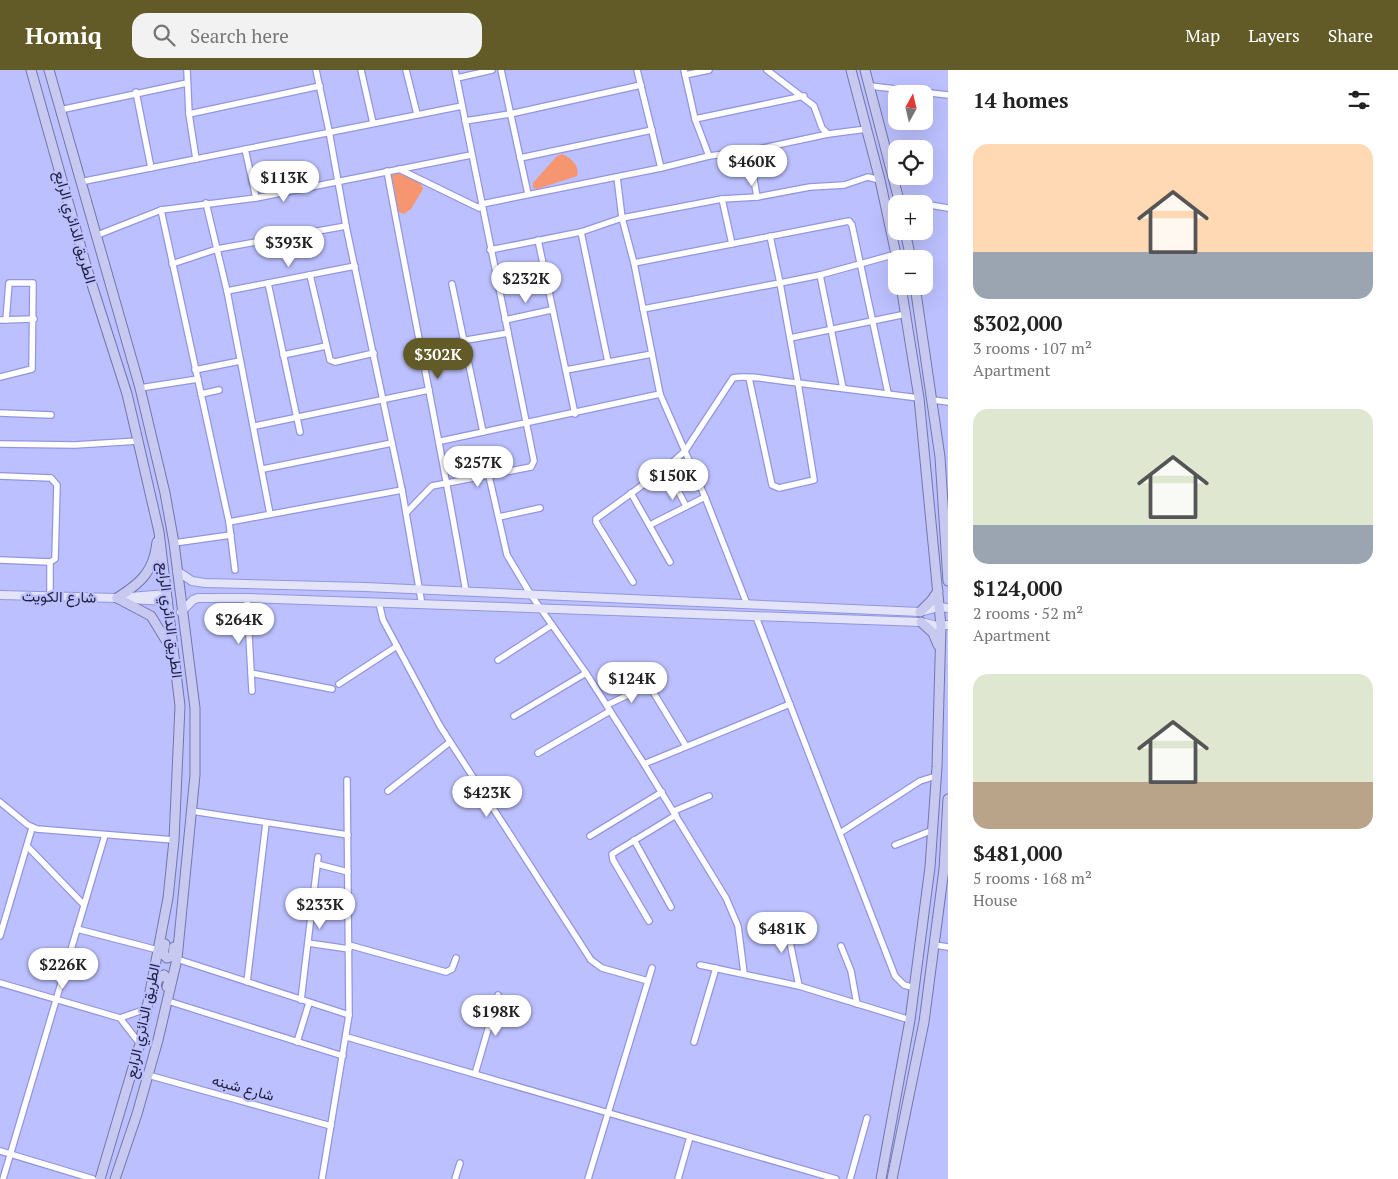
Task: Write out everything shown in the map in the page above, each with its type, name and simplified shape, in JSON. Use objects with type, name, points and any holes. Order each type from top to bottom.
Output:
[{"type":"main road","name":"الطريق الدائري الرابع","points":[[31,70],[86,269],[127,394],[159,532],[180,706],[174,840],[169,885],[140,1044],[100,1179]]},
{"type":"main road","name":"الطريق الدائري الرابع","points":[[49,70],[103,266],[140,388],[165,493],[174,543],[196,726],[196,775],[177,959],[158,1040],[115,1179]]},
{"type":"main road","points":[[851,70],[880,180],[895,250]]},
{"type":"main road","points":[[866,70],[897,195]]},
{"type":"main road","points":[[80,244],[89,244],[96,237]]},
{"type":"main road","points":[[86,269],[94,265],[103,266]]},
{"type":"main road","points":[[881,1179],[915,988],[933,830],[940,650],[944,626],[944,608],[938,590],[919,398],[903,295]]},
{"type":"main road","points":[[916,295],[940,457],[948,581]]},
{"type":"main road","points":[[159,532],[155,558],[150,571],[141,581],[117,598],[151,616],[159,626],[172,651]]},
{"type":"main road","points":[[177,571],[192,581],[205,583],[421,590],[920,612],[944,608]]},
{"type":"main road","points":[[920,612],[931,601],[938,590]]},
{"type":"main road","name":"شارع الكويت","points":[[0,596],[168,597]]},
{"type":"main road","points":[[181,612],[193,600],[198,598],[247,598],[921,622],[944,626]]},
{"type":"main road","points":[[920,612],[921,622]]},
{"type":"main road","points":[[921,622],[933,633],[940,650]]},
{"type":"main road","points":[[892,1179],[924,1022],[944,869],[948,798]]},
{"type":"main road","points":[[169,885],[172,906],[163,954],[167,958],[173,956],[177,926],[182,918]]},
{"type":"main road","points":[[143,1029],[149,1022],[158,979],[161,975],[166,976],[168,982],[157,1022],[158,1040]]},
{"type":"street","points":[[187,70],[189,114],[196,159]]},
{"type":"street","points":[[316,70],[346,226],[402,490],[422,604]]},
{"type":"street","points":[[360,70],[373,123]]},
{"type":"street","points":[[406,70],[417,114]]},
{"type":"street","points":[[406,513],[429,488],[534,465],[455,70]]},
{"type":"street","points":[[457,78],[492,70]]},
{"type":"street","points":[[501,70],[528,194]]},
{"type":"street","points":[[638,70],[661,168]]},
{"type":"street","points":[[709,70],[685,72],[695,119],[709,156]]},
{"type":"street","points":[[767,70],[804,96],[814,106],[822,128],[828,134]]},
{"type":"street","points":[[60,110],[136,92],[187,83]]},
{"type":"street","points":[[465,121],[510,114],[641,85]]},
{"type":"street","points":[[189,114],[320,86]]},
{"type":"street","points":[[870,86],[948,95]]},
{"type":"street","points":[[136,92],[151,168]]},
{"type":"street","points":[[695,119],[804,96]]},
{"type":"street","points":[[80,182],[462,106]]},
{"type":"street","points":[[400,169],[479,208],[482,204],[661,168],[709,156],[749,151],[828,134],[867,129]]},
{"type":"street","points":[[520,158],[652,130]]},
{"type":"street","points":[[245,149],[256,198]]},
{"type":"street","points":[[749,151],[758,197]]},
{"type":"street","points":[[96,237],[161,210],[256,198],[472,156]]},
{"type":"street","points":[[387,171],[420,348],[441,441],[466,592]]},
{"type":"street","points":[[617,177],[622,218],[634,263],[660,394],[705,497],[747,604]]},
{"type":"street","points":[[490,250],[581,232],[622,218],[722,200],[758,197],[810,187],[844,185],[868,177],[880,180]]},
{"type":"street","points":[[722,200],[732,244]]},
{"type":"street","points":[[206,203],[227,291],[263,469],[270,514]]},
{"type":"street","points":[[933,206],[948,208]]},
{"type":"street","points":[[161,210],[229,522],[235,570]]},
{"type":"street","points":[[634,263],[849,221],[852,225],[888,393]]},
{"type":"street","points":[[172,264],[217,248],[346,226]]},
{"type":"street","points":[[581,232],[608,362]]},
{"type":"street","points":[[749,378],[772,485],[779,488],[811,482],[815,477],[770,236]]},
{"type":"street","points":[[538,240],[574,414]]},
{"type":"street","points":[[643,309],[820,275],[888,259]]},
{"type":"street","points":[[227,291],[355,266]]},
{"type":"street","points":[[310,274],[326,346],[332,362],[374,353]]},
{"type":"street","points":[[820,275],[843,388]]},
{"type":"street","points":[[0,377],[32,369],[34,320],[34,286],[30,282],[12,282],[8,284],[3,320],[34,320]]},
{"type":"street","points":[[268,283],[300,432]]},
{"type":"street","points":[[452,284],[483,432]]},
{"type":"street","points":[[505,320],[551,310]]},
{"type":"street","points":[[790,338],[906,314]]},
{"type":"street","points":[[420,348],[508,332]]},
{"type":"street","points":[[283,355],[326,346]]},
{"type":"street","points":[[566,370],[652,354]]},
{"type":"street","points":[[196,370],[240,361]]},
{"type":"street","points":[[633,582],[596,522],[596,519],[666,468],[685,451],[730,381],[736,377],[919,398]]},
{"type":"street","points":[[140,388],[198,379]]},
{"type":"street","points":[[201,394],[219,390]]},
{"type":"street","points":[[254,426],[429,390]]},
{"type":"street","points":[[441,441],[526,422],[574,414],[660,394]]},
{"type":"street","points":[[933,400],[948,402]]},
{"type":"street","points":[[0,413],[51,415]]},
{"type":"street","points":[[0,444],[75,445],[138,441]]},
{"type":"street","points":[[263,469],[392,443]]},
{"type":"street","points":[[666,468],[686,506]]},
{"type":"street","points":[[0,476],[49,478],[57,483],[56,558],[50,562],[0,560]]},
{"type":"street","points":[[489,476],[505,550],[531,595],[586,673],[662,792],[734,916],[740,937],[744,974]]},
{"type":"street","points":[[229,522],[402,490]]},
{"type":"street","points":[[631,493],[670,562]]},
{"type":"street","points":[[650,525],[705,497]]},
{"type":"street","points":[[499,517],[540,508]]},
{"type":"street","points":[[174,543],[231,535]]},
{"type":"street","points":[[50,562],[50,597]]},
{"type":"street","points":[[247,598],[252,691]]},
{"type":"street","points":[[379,603],[383,620],[450,742],[591,960],[602,968],[648,981]]},
{"type":"street","points":[[756,617],[896,976],[904,985],[915,988]]},
{"type":"street","points":[[498,660],[552,625]]},
{"type":"street","points":[[339,684],[397,646]]},
{"type":"street","points":[[641,672],[686,746]]},
{"type":"street","points":[[251,673],[332,689]]},
{"type":"street","points":[[514,716],[586,673]]},
{"type":"street","points":[[538,753],[608,708],[649,685]]},
{"type":"street","points":[[644,764],[790,704]]},
{"type":"street","points":[[388,791],[450,742]]},
{"type":"street","points":[[840,833],[920,782],[936,776]]},
{"type":"street","points":[[322,1179],[349,1015],[347,780]]},
{"type":"street","points":[[590,836],[662,792]]},
{"type":"street","points":[[649,921],[612,858],[614,852],[675,813],[709,796]]},
{"type":"street","points":[[0,802],[32,828],[174,840]]},
{"type":"street","points":[[192,811],[348,835]]},
{"type":"street","points":[[247,982],[266,823]]},
{"type":"street","points":[[0,936],[32,828]]},
{"type":"street","points":[[896,845],[933,830]]},
{"type":"street","points":[[3,1179],[105,835]]},
{"type":"street","points":[[634,840],[671,907]]},
{"type":"street","points":[[26,846],[84,905]]},
{"type":"street","points":[[301,1000],[317,861],[348,872]]},
{"type":"street","points":[[785,918],[799,986]]},
{"type":"street","points":[[77,929],[158,950]]},
{"type":"street","points":[[308,943],[349,947],[446,972],[452,969],[456,958]]},
{"type":"street","points":[[935,945],[948,947]]},
{"type":"street","points":[[841,946],[851,971],[858,1004]]},
{"type":"street","points":[[177,959],[349,1015]]},
{"type":"street","points":[[700,966],[799,986],[910,1020]]},
{"type":"street","points":[[588,1179],[652,968]]},
{"type":"street","points":[[694,1042],[716,968]]},
{"type":"street","points":[[0,982],[120,1018],[140,1011],[148,1004]]},
{"type":"street","points":[[475,1074],[498,995]]},
{"type":"street","points":[[168,1001],[343,1056]]},
{"type":"street","points":[[297,1042],[309,1003]]},
{"type":"street","points":[[120,1018],[140,1044]]},
{"type":"street","points":[[346,1037],[836,1179]]},
{"type":"street","name":"شارع شبنه","points":[[148,1075],[331,1126]]},
{"type":"street","points":[[850,1179],[867,1118]]},
{"type":"street","points":[[678,1179],[690,1137]]},
{"type":"street","points":[[0,1151],[93,1179]]},
{"type":"street","points":[[456,1179],[460,1163]]},
{"type":"shaded area","points":[[562,154],[574,163],[578,172],[577,176],[537,189],[533,188],[533,183],[557,156]]},
{"type":"shaded area","points":[[400,171],[420,181],[423,189],[411,209],[404,214],[397,211],[393,199],[395,190],[390,174]]}]
